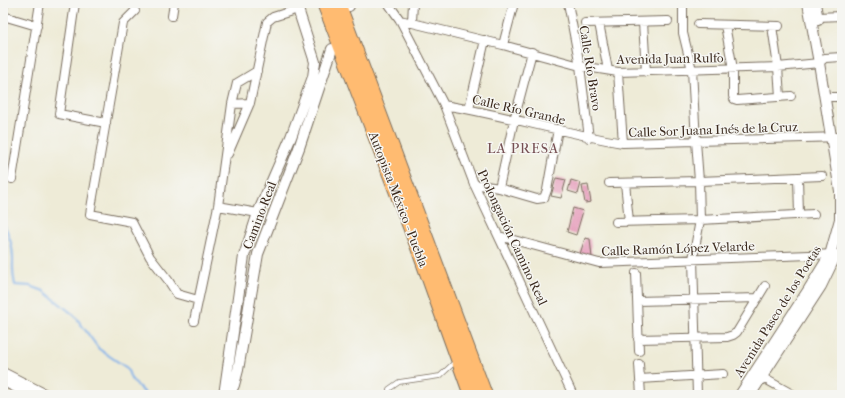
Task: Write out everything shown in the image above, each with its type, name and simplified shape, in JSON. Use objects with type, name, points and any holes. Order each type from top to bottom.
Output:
[{"type":"highway","name":"Autopista México - Puebla","points":[[324,3],[417,245],[471,395]]},
{"type":"highway","name":"Autopista México - Puebla","points":[[346,4],[485,395]]},
{"type":"street","points":[[3,8],[4,3]]},
{"type":"street","points":[[12,179],[40,3]]},
{"type":"street","points":[[74,3],[59,114],[106,122]]},
{"type":"street","points":[[172,16],[174,3]]},
{"type":"street","name":"Prolongación Camino Real","points":[[388,3],[400,20],[444,105],[474,184],[573,395]]},
{"type":"street","points":[[412,22],[413,3]]},
{"type":"street","points":[[503,45],[514,3]]},
{"type":"street","name":"Calle Río Bravo","points":[[568,3],[580,66],[589,138]]},
{"type":"street","points":[[683,3],[683,33],[692,70],[700,181],[700,220],[693,259],[697,395]]},
{"type":"street","name":"Avenida Paseo de los Poetas","points":[[808,3],[832,97],[837,137],[840,219],[833,254]]},
{"type":"street","name":"Avenida Paseo de los Poetas","points":[[815,3],[822,60],[842,160]]},
{"type":"street","points":[[224,164],[250,103],[267,22],[269,18],[297,6],[315,62],[313,77],[291,137],[258,213],[244,256],[224,395]]},
{"type":"street","points":[[135,12],[123,23],[90,214],[132,222],[150,257],[177,294],[198,300]]},
{"type":"street","points":[[3,16],[37,26]]},
{"type":"street","points":[[817,17],[842,16]]},
{"type":"street","name":"Avenida Juan Rulfo","points":[[400,20],[532,52],[580,66],[618,72],[778,67],[842,57]]},
{"type":"street","points":[[585,23],[668,21]]},
{"type":"street","points":[[643,22],[646,72]]},
{"type":"street","points":[[599,23],[608,70]]},
{"type":"street","points":[[698,24],[776,26],[780,97]]},
{"type":"street","points":[[725,25],[733,69],[734,99],[738,100],[791,96]]},
{"type":"street","points":[[469,109],[485,40]]},
{"type":"street","name":"Camino Real","points":[[229,395],[234,385],[238,370],[258,254],[299,148],[332,49]]},
{"type":"street","points":[[499,188],[514,120],[532,52]]},
{"type":"street","points":[[194,320],[218,206],[232,104],[237,83],[257,71]]},
{"type":"street","points":[[618,72],[623,143]]},
{"type":"street","points":[[832,97],[842,97]]},
{"type":"street","points":[[232,104],[250,103]]},
{"type":"street","name":"Calle Río Grande","points":[[444,105],[469,109],[558,129],[589,138]]},
{"type":"street","points":[[474,184],[499,188],[537,199],[544,198],[547,190],[558,129]]},
{"type":"street","name":"Calle Sor Juana Inés de la Cruz","points":[[589,138],[623,143],[837,137]]},
{"type":"street","points":[[609,183],[822,176]]},
{"type":"street","points":[[798,177],[799,215]]},
{"type":"street","points":[[625,183],[629,221]]},
{"type":"street","points":[[218,206],[258,213]]},
{"type":"street","points":[[616,222],[700,220],[814,214]]},
{"type":"street","name":"Avenida Paseo de los Poetas","points":[[750,395],[758,375],[809,289],[833,254],[842,235]]},
{"type":"street","name":"Calle Ramón López Velarde","points":[[499,236],[599,263],[833,254]]},
{"type":"street","points":[[636,273],[639,351]]},
{"type":"street","points":[[638,339],[727,337],[733,335],[737,332],[766,286]]},
{"type":"street","points":[[637,301],[758,298]]},
{"type":"street","points":[[639,364],[641,395]]},
{"type":"street","points":[[3,373],[46,395]]},
{"type":"street","points":[[640,379],[723,374]]},
{"type":"street","points":[[758,375],[794,395]]},
{"type":"street","name":"Avenida Paseo de los Poetas","points":[[740,395],[758,375]]},
{"type":"street","points":[[3,382],[30,395]]},
{"type":"lane","points":[[131,3],[135,12]]},
{"type":"lane","points":[[389,395],[389,389],[399,382],[440,376],[458,360]]},
{"type":"building","points":[[556,178],[566,180],[561,198],[551,196]]},
{"type":"building","points":[[571,180],[581,183],[578,194],[568,191]]},
{"type":"building","points":[[588,185],[591,202],[585,203],[582,186]]},
{"type":"building","points":[[573,208],[583,211],[576,235],[567,232]]},
{"type":"building","points":[[585,238],[590,239],[592,258],[580,254]]},
{"type":"waterway","points":[[3,222],[9,236],[13,254],[13,275],[15,285],[30,286],[44,291],[75,316],[99,349],[127,368],[131,379],[147,395]]},
{"type":"district","name":"LA PRESA","points":[[523,148]]}]
